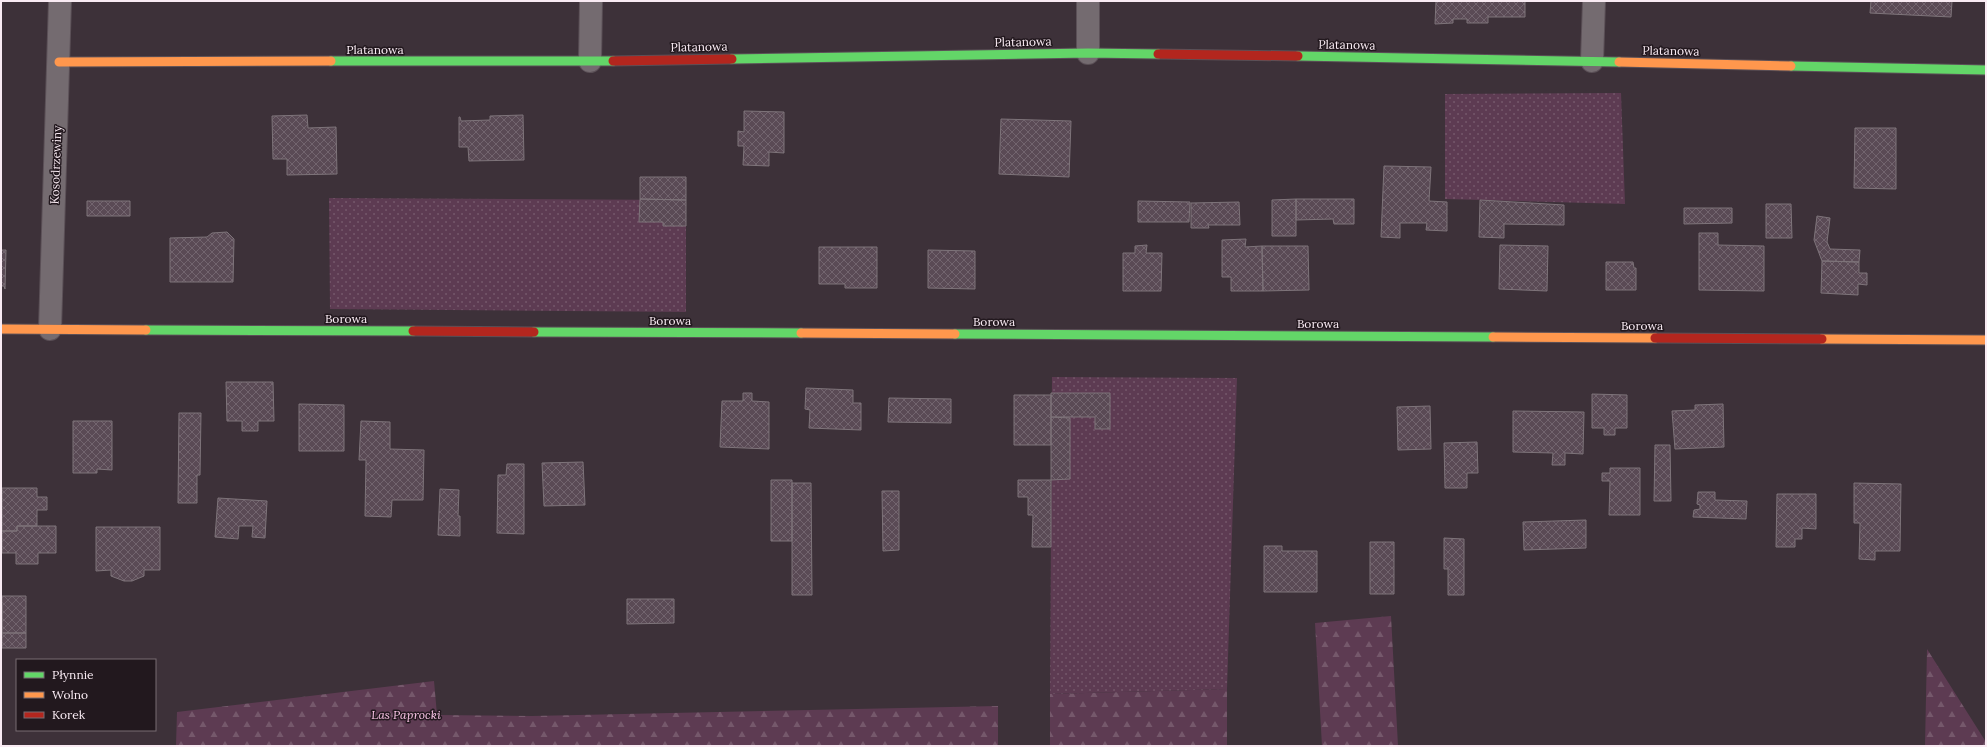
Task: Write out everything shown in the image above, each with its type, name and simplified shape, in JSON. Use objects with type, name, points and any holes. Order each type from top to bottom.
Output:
[{"type":"street","name":"Kosodrzewiny","points":[[50,329],[60,1]]},
{"type":"street","points":[[590,61],[591,1]]},
{"type":"street","points":[[1088,1],[1088,53]]},
{"type":"street","points":[[1592,61],[1594,1]]},
{"type":"street","name":"Platanowa","points":[[59,62],[590,61],[1088,53],[1592,61],[1986,70]]},
{"type":"street","name":"Borowa","points":[[1,329],[1986,340]]},
{"type":"green space","points":[[1621,93],[1625,204],[1445,199],[1445,94]]},
{"type":"green space","points":[[329,198],[686,200],[686,312],[330,309]]},
{"type":"green space","points":[[1052,377],[1237,378],[1227,689],[1050,694]]},
{"type":"green space","points":[[1391,616],[1398,746],[1322,746],[1315,623]]},
{"type":"green space","points":[[1927,649],[1986,742],[1986,746],[1925,746]]},
{"type":"green space","name":"Las Paprocki","points":[[434,681],[437,715],[532,716],[998,706],[998,746],[176,746],[177,712]]},
{"type":"green space","points":[[1227,689],[1227,746],[1050,746],[1050,694]]},
{"type":"building","points":[[1436,1],[1525,1],[1525,17],[1488,17],[1488,23],[1467,23],[1467,19],[1453,19],[1453,23],[1435,24]]},
{"type":"building","points":[[1871,1],[1952,1],[1951,17],[1870,13]]},
{"type":"building","points":[[744,111],[784,112],[784,153],[769,152],[769,166],[743,165],[744,146],[738,146],[738,131],[744,132]]},
{"type":"building","points":[[307,115],[308,128],[336,127],[337,174],[287,175],[287,159],[273,159],[272,116]]},
{"type":"building","points":[[523,115],[524,160],[469,161],[468,147],[459,147],[459,117],[461,121],[490,120],[490,116]]},
{"type":"building","points":[[1001,119],[1071,121],[1069,177],[999,174]]},
{"type":"building","points":[[1855,128],[1896,128],[1896,189],[1854,188]]},
{"type":"building","points":[[1384,166],[1431,167],[1429,201],[1447,202],[1447,231],[1426,230],[1427,223],[1400,223],[1400,238],[1381,237]]},
{"type":"building","points":[[640,177],[686,177],[686,200],[640,199]]},
{"type":"building","points":[[640,199],[686,200],[686,226],[663,226],[663,222],[639,222]]},
{"type":"building","points":[[1296,199],[1296,236],[1272,236],[1272,200]]},
{"type":"building","points":[[1296,199],[1354,199],[1354,224],[1334,224],[1333,219],[1296,220]]},
{"type":"building","points":[[1480,200],[1564,205],[1564,225],[1504,224],[1504,238],[1479,237]]},
{"type":"building","points":[[87,201],[130,201],[130,216],[87,216]]},
{"type":"building","points":[[1138,201],[1190,202],[1189,222],[1138,222]]},
{"type":"building","points":[[1239,202],[1240,225],[1208,225],[1209,228],[1191,228],[1191,203]]},
{"type":"building","points":[[1766,204],[1791,204],[1792,238],[1766,238]]},
{"type":"building","points":[[1684,208],[1732,208],[1732,223],[1684,224]]},
{"type":"building","points":[[1817,216],[1830,218],[1827,242],[1830,249],[1860,250],[1859,262],[1822,261],[1814,240]]},
{"type":"building","points":[[227,232],[234,239],[233,282],[170,282],[170,238],[207,237],[212,233]]},
{"type":"building","points":[[1699,233],[1718,233],[1718,245],[1764,246],[1764,291],[1699,290]]},
{"type":"building","points":[[1246,239],[1245,247],[1262,246],[1263,291],[1231,291],[1231,277],[1222,277],[1222,240]]},
{"type":"building","points":[[1147,245],[1146,253],[1162,253],[1161,291],[1123,291],[1123,253],[1135,253],[1135,246]]},
{"type":"building","points":[[1500,245],[1548,246],[1547,291],[1499,289]]},
{"type":"building","points":[[1262,246],[1308,246],[1309,290],[1263,291]]},
{"type":"building","points":[[819,247],[877,247],[877,288],[845,288],[845,284],[819,284]]},
{"type":"building","points":[[1,250],[6,250],[5,289],[4,286],[1,286]]},
{"type":"building","points":[[928,250],[975,251],[975,289],[928,288]]},
{"type":"building","points":[[1822,261],[1859,262],[1859,273],[1867,273],[1867,285],[1858,284],[1858,295],[1821,293]]},
{"type":"building","points":[[1606,262],[1633,262],[1634,268],[1636,268],[1636,290],[1606,290]]},
{"type":"building","points":[[226,382],[273,382],[274,421],[258,421],[258,431],[242,431],[242,421],[227,421]]},
{"type":"building","points":[[806,388],[853,390],[853,403],[861,403],[861,430],[809,428],[810,410],[805,409]]},
{"type":"building","points":[[743,393],[752,393],[752,401],[769,402],[769,449],[720,447],[722,401],[743,401]]},
{"type":"building","points":[[1051,393],[1110,393],[1110,429],[1095,429],[1095,417],[1051,417]]},
{"type":"building","points":[[1592,394],[1627,395],[1627,428],[1615,428],[1615,435],[1604,435],[1604,428],[1592,428]]},
{"type":"building","points":[[1014,395],[1051,395],[1051,445],[1014,445]]},
{"type":"building","points":[[889,398],[951,399],[951,423],[888,422]]},
{"type":"building","points":[[299,404],[344,405],[344,451],[299,451]]},
{"type":"building","points":[[1723,404],[1724,447],[1675,449],[1672,411],[1695,410],[1695,405]]},
{"type":"building","points":[[1430,406],[1431,449],[1398,450],[1397,407]]},
{"type":"building","points":[[1513,411],[1584,412],[1583,454],[1565,453],[1565,465],[1552,465],[1553,453],[1513,452]]},
{"type":"building","points":[[179,413],[201,413],[200,475],[197,475],[197,503],[178,503]]},
{"type":"building","points":[[1051,417],[1070,418],[1070,479],[1051,480]]},
{"type":"building","points":[[73,421],[112,421],[112,470],[97,469],[97,473],[73,473]]},
{"type":"building","points":[[361,421],[390,422],[390,449],[424,450],[423,500],[392,500],[391,517],[365,516],[366,460],[359,460]]},
{"type":"building","points":[[1477,442],[1478,473],[1467,473],[1467,488],[1445,488],[1444,443]]},
{"type":"building","points":[[1655,445],[1670,445],[1671,501],[1654,501]]},
{"type":"building","points":[[583,462],[585,505],[544,506],[542,463]]},
{"type":"building","points":[[507,464],[524,464],[524,534],[497,533],[498,475],[506,475]]},
{"type":"building","points":[[1610,468],[1640,468],[1640,515],[1609,515],[1610,481],[1602,481],[1602,473],[1610,473]]},
{"type":"building","points":[[771,480],[792,480],[792,541],[771,541]]},
{"type":"building","points":[[1018,480],[1051,480],[1051,547],[1032,547],[1033,515],[1028,515],[1028,497],[1018,497]]},
{"type":"building","points":[[792,483],[811,483],[812,595],[792,595]]},
{"type":"building","points":[[1854,483],[1901,484],[1900,551],[1875,551],[1875,560],[1859,559],[1860,523],[1854,523]]},
{"type":"building","points":[[2,488],[37,488],[37,497],[47,497],[47,510],[37,510],[37,526],[17,526],[17,531],[2,531]]},
{"type":"building","points":[[440,489],[459,490],[458,516],[460,516],[460,536],[438,535]]},
{"type":"building","points":[[882,491],[899,491],[899,550],[883,551]]},
{"type":"building","points":[[1698,492],[1715,492],[1715,500],[1747,501],[1746,519],[1693,517],[1694,510],[1700,509],[1700,505],[1697,504]]},
{"type":"building","points":[[1777,494],[1816,494],[1816,529],[1802,528],[1802,539],[1795,539],[1795,547],[1776,547]]},
{"type":"building","points":[[218,498],[267,501],[265,538],[252,537],[253,526],[239,526],[238,539],[215,537]]},
{"type":"building","points":[[1586,520],[1586,548],[1524,550],[1523,522]]},
{"type":"building","points":[[17,526],[56,526],[56,553],[38,553],[38,564],[16,564],[16,553],[2,553],[2,531],[17,531]]},
{"type":"building","points":[[96,527],[160,527],[160,570],[144,570],[144,576],[132,581],[124,581],[111,576],[111,570],[96,571]]},
{"type":"building","points":[[1444,538],[1464,539],[1464,595],[1448,595],[1448,569],[1444,569]]},
{"type":"building","points":[[1370,542],[1394,542],[1394,594],[1370,594]]},
{"type":"building","points":[[1264,546],[1282,546],[1282,551],[1317,551],[1317,592],[1264,592]]},
{"type":"building","points":[[2,596],[26,596],[26,633],[2,633]]},
{"type":"building","points":[[627,599],[674,599],[674,623],[627,624]]},
{"type":"building","points":[[2,606],[2,633],[1,633]]},
{"type":"building","points":[[2,633],[26,633],[26,648],[2,648]]},
{"type":"traffic: fast","points":[[732,59],[1088,53],[1158,54]]},
{"type":"traffic: fast","points":[[1298,56],[1619,62]]},
{"type":"traffic: fast","points":[[331,61],[613,61]]},
{"type":"traffic: fast","points":[[1791,66],[1986,70]]},
{"type":"traffic: fast","points":[[146,330],[413,331]]},
{"type":"traffic: fast","points":[[534,332],[801,333]]},
{"type":"traffic: fast","points":[[955,334],[1493,337]]},
{"type":"traffic: slow","points":[[59,62],[331,61]]},
{"type":"traffic: slow","points":[[1619,62],[1791,66]]},
{"type":"traffic: slow","points":[[1,329],[146,330]]},
{"type":"traffic: slow","points":[[801,333],[955,334]]},
{"type":"traffic: slow","points":[[1493,337],[1655,338]]},
{"type":"traffic: slow","points":[[1822,339],[1986,340]]},
{"type":"traffic: jam","points":[[1158,54],[1298,56]]},
{"type":"traffic: jam","points":[[613,61],[732,59]]},
{"type":"traffic: jam","points":[[413,331],[534,332]]},
{"type":"traffic: jam","points":[[1655,338],[1822,339]]}]
